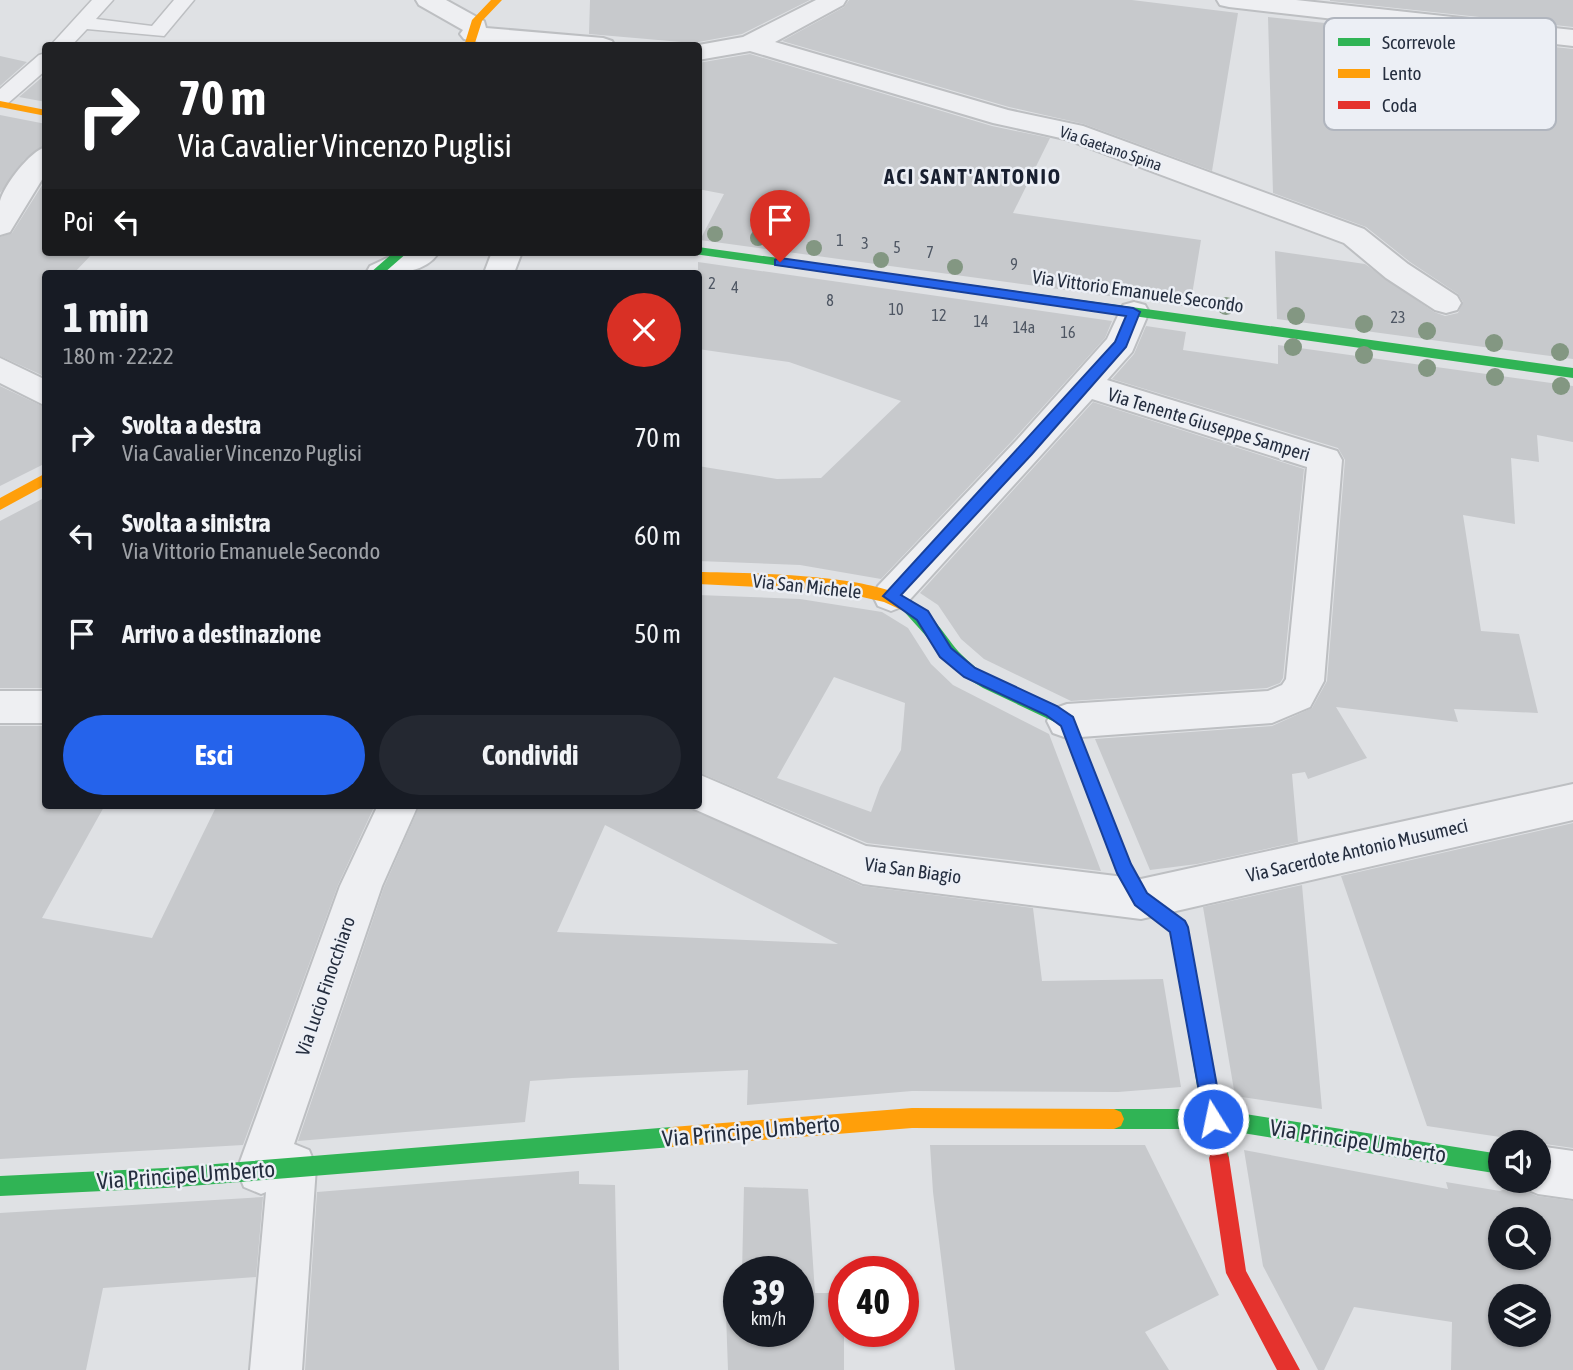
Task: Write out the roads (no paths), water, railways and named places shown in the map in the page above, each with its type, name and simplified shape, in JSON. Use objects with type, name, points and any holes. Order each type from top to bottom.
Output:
[{"type":"street","points":[[428,0],[474,31],[569,42]]},
{"type":"street","points":[[474,31],[496,0]]},
{"type":"street","points":[[702,52],[716,52],[754,44],[834,0]]},
{"type":"street","points":[[1230,0],[1310,5],[1414,18]]},
{"type":"street","name":"Via Gaetano Spina","points":[[754,44],[1003,117],[1073,132],[1354,236],[1397,271],[1446,303]]},
{"type":"street","points":[[0,102],[42,112]]},
{"type":"street","points":[[0,226],[30,174],[42,160]]},
{"type":"street","name":"Via Vittorio Emanuele Secondo","points":[[702,252],[1573,373]]},
{"type":"street","points":[[382,270],[398,256]]},
{"type":"street","points":[[385,270],[415,256]]},
{"type":"street","points":[[891,596],[1121,344],[1133,312]]},
{"type":"street","points":[[0,369],[42,393]]},
{"type":"street","name":"Via Tenente Giuseppe Samperi","points":[[1067,721],[1272,707],[1296,696],[1306,681],[1325,460],[1084,385]]},
{"type":"street","points":[[0,505],[42,480]]},
{"type":"street","name":"Via San Michele","points":[[702,578],[800,582],[891,596],[923,616],[946,652],[969,672],[1051,710],[1067,721]]},
{"type":"street","points":[[0,707],[42,707]]},
{"type":"street","points":[[1067,721],[1124,868],[1141,899],[1179,927],[1213,1119],[1236,1273],[1289,1370]]},
{"type":"street","name":"Via San Biagio","points":[[702,794],[863,865],[1141,899]]},
{"type":"street","name":"Via Sacerdote Antonio Musumeci","points":[[1141,899],[1573,802]]},
{"type":"street","name":"Via Lucio Finocchiaro","points":[[276,1370],[276,1169],[361,886],[396,809]]},
{"type":"street","name":"Via Principe Umberto","points":[[0,1186],[165,1178],[912,1118],[1213,1119],[1488,1162]]},
{"type":"street","points":[[1551,1172],[1573,1175]]},
{"type":"lane","points":[[64,42],[85,23],[103,0]]},
{"type":"lane","points":[[85,23],[157,32],[184,0]]},
{"type":"lane","points":[[0,102],[42,63]]},
{"type":"district","name":"ACI SANT'ANTONIO","points":[[973,177]]}]
